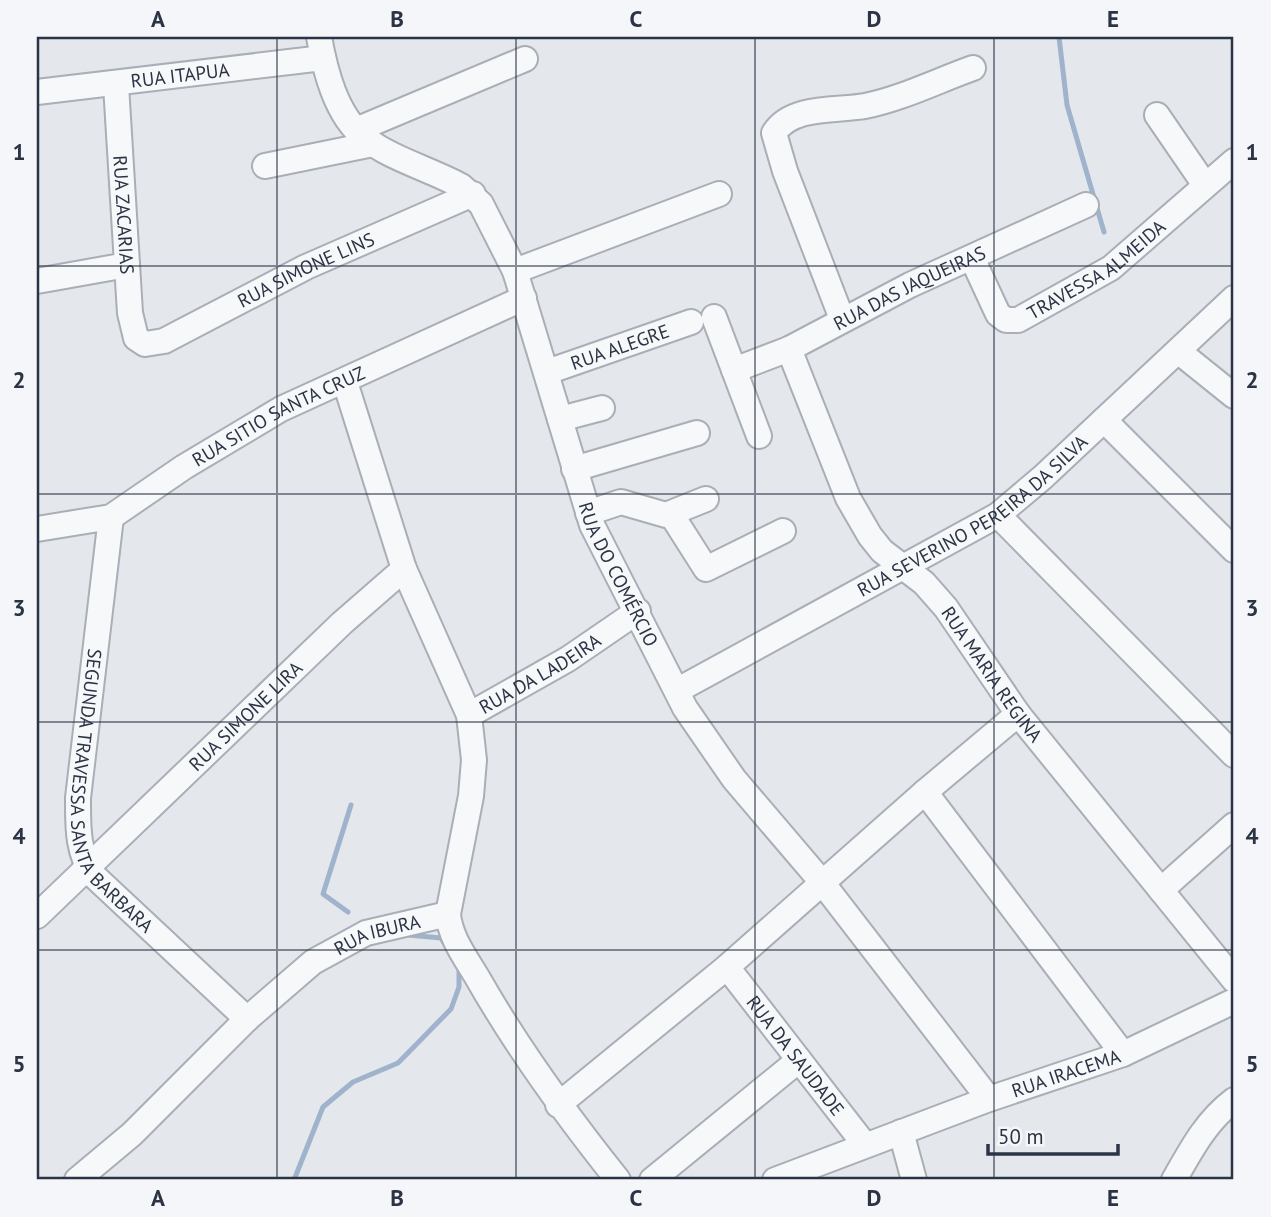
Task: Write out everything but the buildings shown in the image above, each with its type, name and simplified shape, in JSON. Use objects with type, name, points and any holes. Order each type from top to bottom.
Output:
[{"type":"street","name":"RUA ITAPUA","points":[[37,92],[116,85],[321,47]]},
{"type":"street","points":[[321,47],[338,100],[365,137],[473,194]]},
{"type":"street","points":[[265,166],[365,137],[525,59]]},
{"type":"street","points":[[842,319],[785,171],[774,137],[776,129],[785,122],[820,111],[866,106],[973,68]]},
{"type":"street","name":"RUA ZACARIAS","points":[[116,85],[131,323],[139,342]]},
{"type":"street","points":[[1157,115],[1205,185]]},
{"type":"street","name":"TRAVESSA ALMEIDA","points":[[972,258],[998,314],[1006,320],[1018,320],[1111,268],[1234,161]]},
{"type":"street","name":"RUA DO COMÉRCIO","points":[[473,194],[488,215],[515,271],[574,469],[604,552],[638,611],[689,713],[719,759],[821,881],[989,1099]]},
{"type":"street","name":"RUA SIMONE LINS","points":[[139,342],[148,345],[164,341],[306,267],[473,194]]},
{"type":"street","points":[[515,271],[719,194]]},
{"type":"street","name":"RUA DAS JAQUEIRAS","points":[[734,370],[789,349],[842,319],[1086,205]]},
{"type":"street","points":[[37,281],[127,265]]},
{"type":"street","name":"RUA SITIO SANTA CRUZ","points":[[37,528],[111,517],[184,467],[281,409],[524,298]]},
{"type":"street","name":"RUA SEVERINO PEREIRA DA SILVA","points":[[678,690],[998,515],[1234,298]]},
{"type":"street","name":"RUA ALEGRE","points":[[547,372],[702,319],[734,370]]},
{"type":"street","name":"RUA MARIA REGINA","points":[[789,349],[858,518],[875,543],[946,608],[1018,714],[1234,980]]},
{"type":"street","points":[[1178,351],[1234,396]]},
{"type":"street","points":[[734,370],[759,436]]},
{"type":"street","points":[[345,382],[404,569],[469,715]]},
{"type":"street","points":[[560,419],[602,408]]},
{"type":"street","points":[[1104,420],[1234,550]]},
{"type":"street","points":[[574,469],[697,433]]},
{"type":"street","points":[[588,513],[621,502],[653,513],[671,514],[706,499]]},
{"type":"street","points":[[671,514],[706,569],[783,531]]},
{"type":"street","points":[[998,515],[1234,755]]},
{"type":"street","name":"SEGUNDA TRAVESSA SANTA BARBARA","points":[[111,517],[78,798],[79,834],[87,866],[247,1018]]},
{"type":"street","name":"RUA SIMONE LIRA","points":[[37,916],[342,623],[404,569]]},
{"type":"street","name":"RUA DA LADEIRA","points":[[448,914],[471,796],[474,760],[469,715],[568,659],[638,611]]},
{"type":"street","points":[[558,1105],[727,967],[821,881],[1018,714]]},
{"type":"street","points":[[925,792],[1123,1054]]},
{"type":"street","points":[[1161,890],[1234,825]]},
{"type":"street","name":"RUA IBURA","points":[[77,1180],[132,1134],[247,1018],[313,962],[352,939],[393,924],[448,914],[454,937],[468,962],[558,1105],[618,1180]]},
{"type":"street","name":"RUA DA SAUDADE","points":[[727,967],[864,1145]]},
{"type":"street","name":"RUA IRACEMA","points":[[775,1180],[989,1099],[1123,1054],[1234,1001]]},
{"type":"street","points":[[652,1180],[799,1060]]},
{"type":"street","points":[[1174,1180],[1196,1141],[1214,1118],[1234,1100]]},
{"type":"street","points":[[901,1132],[914,1180]]},
{"type":"waterway","points":[[1059,37],[1067,105],[1104,232]]},
{"type":"waterway","points":[[348,912],[323,894],[351,805]]},
{"type":"waterway","points":[[408,935],[441,938],[446,946]]},
{"type":"waterway","points":[[294,1180],[323,1107],[353,1082],[398,1063],[451,1009],[459,987],[459,966]]}]
